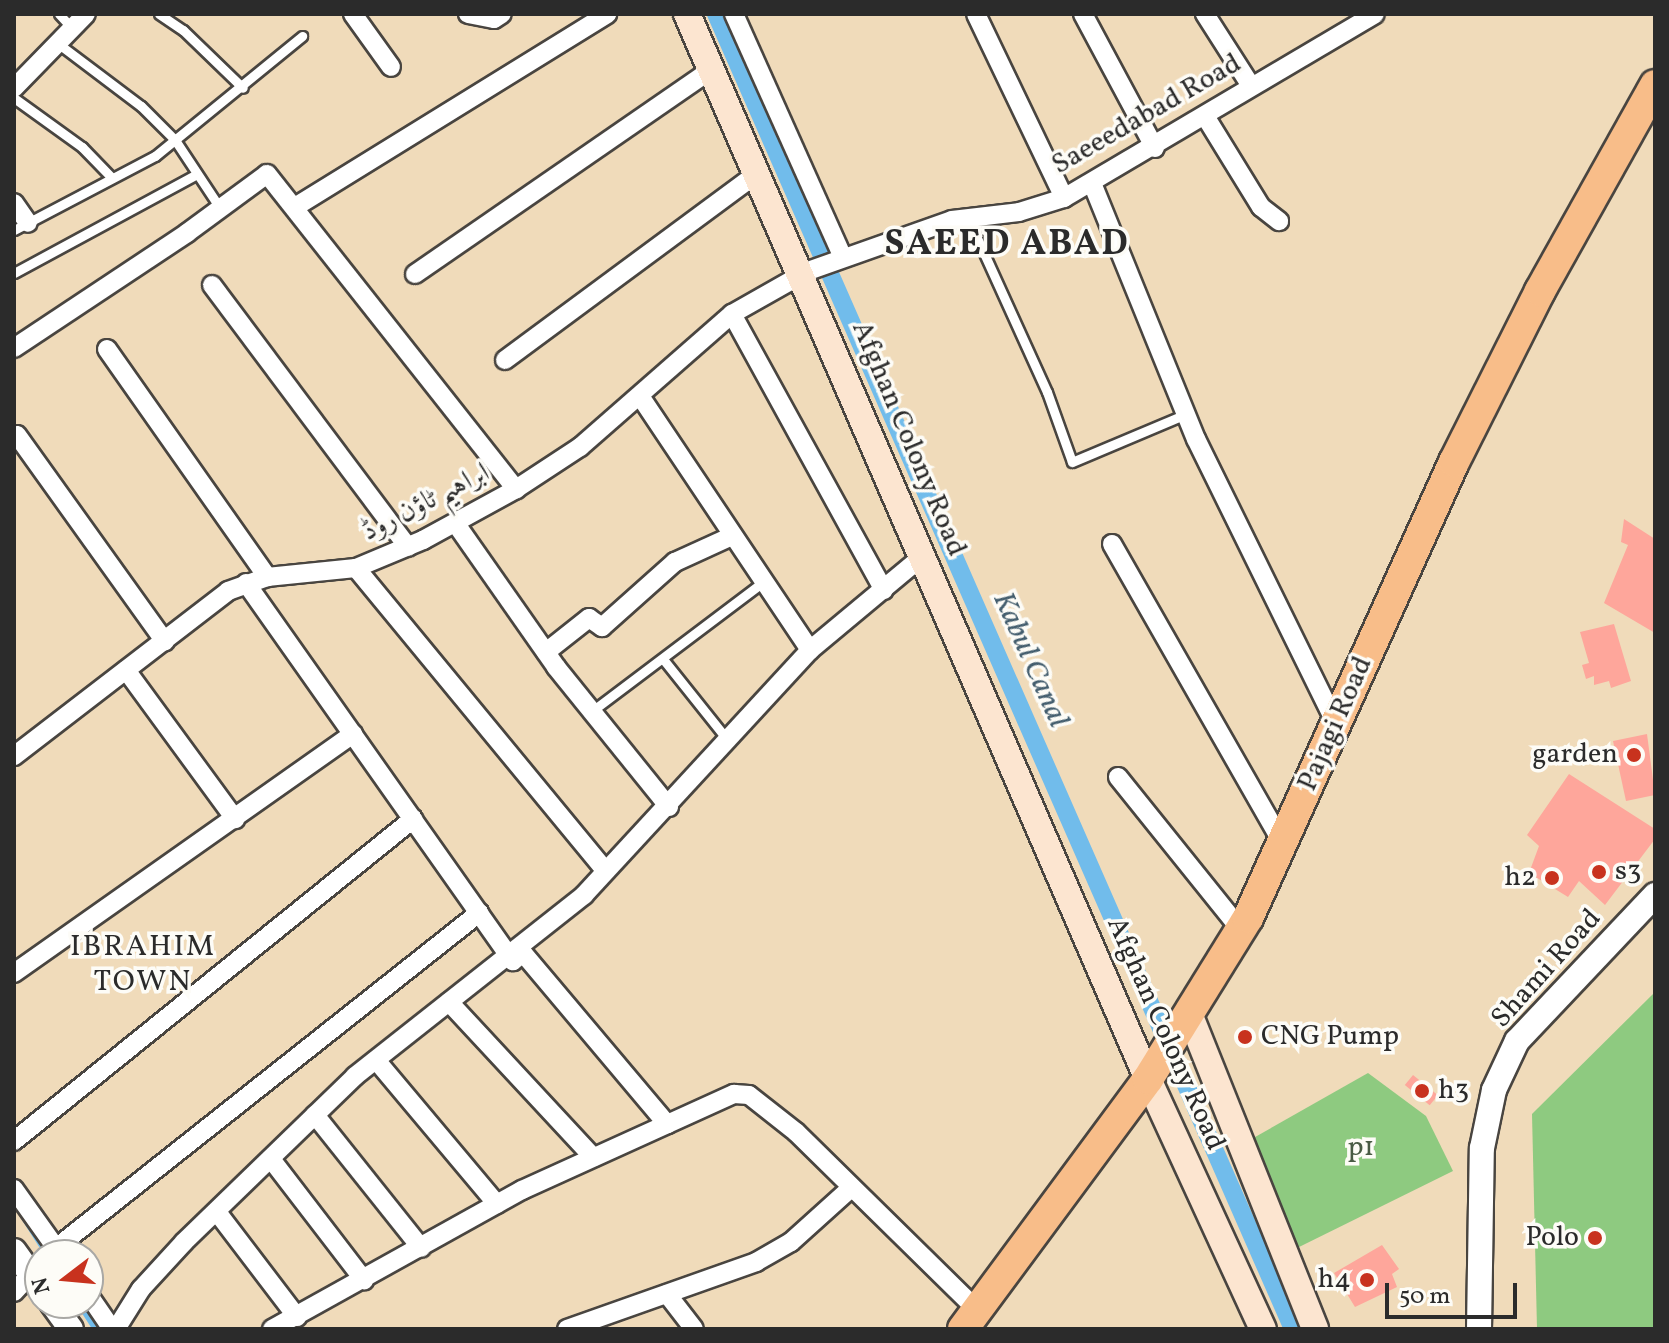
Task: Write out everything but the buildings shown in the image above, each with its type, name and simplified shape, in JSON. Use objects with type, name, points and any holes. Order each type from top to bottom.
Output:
[{"type":"main road","name":"Afghan Colony Road","points":[[687,14],[805,273],[923,556],[1147,1072],[1263,1329]]},
{"type":"main road","name":"Pajagi Road","points":[[970,1320],[1184,1024],[1241,930],[1518,334],[1655,85]]},
{"type":"main road","points":[[1184,1024],[1315,1329]]},
{"type":"street","points":[[14,88],[60,45],[86,14]]},
{"type":"street","points":[[353,14],[391,67]]},
{"type":"street","points":[[468,14],[494,19],[502,14]]},
{"type":"street","points":[[295,207],[607,14]]},
{"type":"street","points":[[734,14],[843,258]]},
{"type":"street","points":[[976,14],[1064,198]]},
{"type":"street","points":[[1083,14],[1155,148]]},
{"type":"street","points":[[1205,14],[1251,86]]},
{"type":"street","name":"Saeeedabad Road","points":[[805,273],[968,218],[1019,212],[1064,198],[1155,148],[1251,86],[1375,14]]},
{"type":"street","points":[[415,274],[712,69]]},
{"type":"street","points":[[1205,116],[1261,207],[1279,221]]},
{"type":"street","points":[[505,360],[758,173]]},
{"type":"street","points":[[14,348],[267,174],[516,489]]},
{"type":"street","points":[[1092,183],[1186,414],[1336,723]]},
{"type":"street","points":[[14,203],[21,226]]},
{"type":"street","name":"ابراہیم ٹاؤن روڈ","points":[[14,756],[165,642],[202,608],[246,583],[267,577],[356,568],[456,524],[516,489],[580,447],[732,314],[805,273]]},
{"type":"street","points":[[212,285],[408,547]]},
{"type":"street","points":[[732,314],[884,590]]},
{"type":"street","points":[[107,349],[267,577]]},
{"type":"street","points":[[640,396],[810,650]]},
{"type":"street","points":[[17,435],[165,642]]},
{"type":"street","points":[[456,524],[546,652],[669,807]]},
{"type":"street","points":[[546,652],[589,618],[602,627],[675,562],[732,536]]},
{"type":"street","points":[[1112,544],[1282,842]]},
{"type":"street","points":[[114,1329],[141,1289],[315,1115],[376,1060],[584,895],[604,869],[669,807],[726,738],[810,650],[923,556]]},
{"type":"street","points":[[356,568],[604,869]]},
{"type":"street","points":[[246,583],[513,961],[523,953],[667,1124]]},
{"type":"street","points":[[126,670],[235,819]]},
{"type":"street","points":[[14,973],[353,734]]},
{"type":"street","points":[[1118,777],[1241,930]]},
{"type":"street","points":[[14,1141],[413,819]]},
{"type":"street","name":"Shami Road","points":[[1479,1329],[1482,1148],[1494,1090],[1517,1041],[1655,895]]},
{"type":"street","points":[[73,1239],[479,913]]},
{"type":"street","points":[[449,1002],[593,1157]]},
{"type":"street","points":[[376,1060],[497,1204]]},
{"type":"street","points":[[272,1329],[497,1204],[734,1094],[749,1095],[796,1132],[970,1320]]},
{"type":"street","points":[[315,1115],[421,1248]]},
{"type":"street","points":[[271,1159],[364,1280]]},
{"type":"street","points":[[567,1329],[756,1262],[791,1242],[851,1188]]},
{"type":"street","points":[[14,1189],[49,1239]]},
{"type":"street","points":[[217,1212],[297,1317]]},
{"type":"street","points":[[667,1294],[694,1329]]},
{"type":"lane","points":[[59,14],[73,29]]},
{"type":"lane","points":[[159,14],[243,88]]},
{"type":"lane","points":[[21,226],[112,178],[175,140],[243,88],[302,36]]},
{"type":"lane","points":[[60,45],[141,106],[175,140],[220,208]]},
{"type":"lane","points":[[14,98],[82,147],[112,178]]},
{"type":"lane","points":[[14,273],[197,174]]},
{"type":"lane","points":[[968,218],[1047,392],[1072,462],[1186,414]]},
{"type":"lane","points":[[592,711],[763,582]]},
{"type":"lane","points":[[663,659],[726,738]]},
{"type":"green space","name":"Polo","points":[[1655,992],[1655,1329],[1537,1329],[1532,1114]]},
{"type":"green space","name":"p1","points":[[1368,1073],[1426,1116],[1453,1171],[1293,1250],[1248,1141]]},
{"type":"waterway","name":"Kabul Canal","points":[[716,14],[1293,1329]]},
{"type":"waterway","points":[[19,1211],[37,1239]]},
{"type":"waterway","points":[[88,1319],[95,1329]]},
{"type":"place","name":"garden","points":[[1634,755]]},
{"type":"place","name":"s3","points":[[1599,872]]},
{"type":"place","name":"h2","points":[[1552,878]]},
{"type":"place","name":"CNG Pump","points":[[1245,1037]]},
{"type":"place","name":"h3","points":[[1422,1091]]},
{"type":"place","name":"Polo","points":[[1595,1238]]},
{"type":"place","name":"h4","points":[[1367,1280]]},
{"type":"district","name":"SAEED ABAD","points":[[1007,246]]},
{"type":"district","name":"IBRAHIM TOWN","points":[[143,964]]}]
